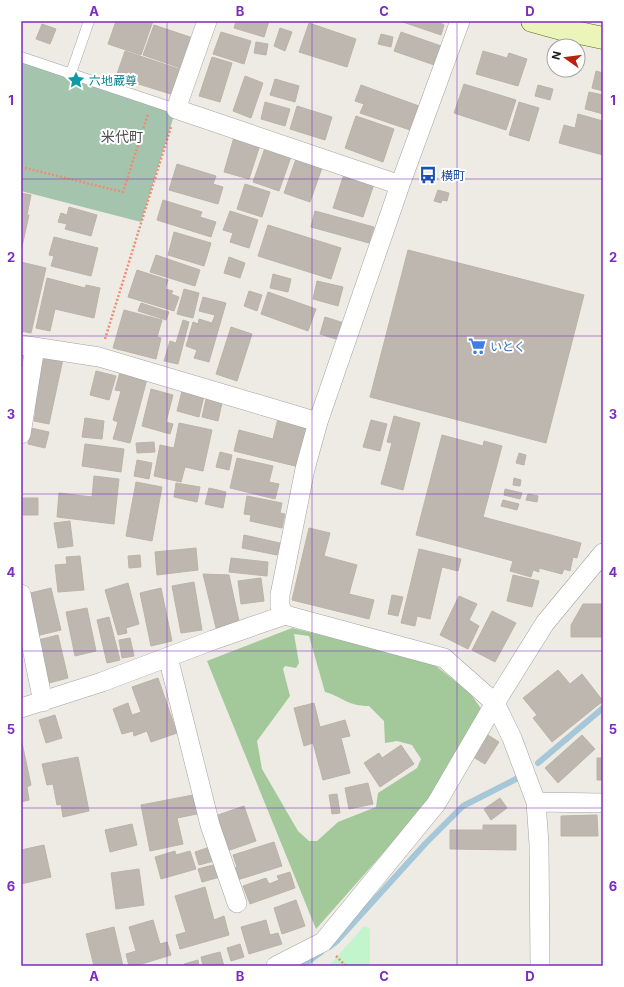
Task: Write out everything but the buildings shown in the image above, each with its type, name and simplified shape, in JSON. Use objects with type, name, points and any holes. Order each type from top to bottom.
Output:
[{"type":"street","points":[[207,21],[176,109],[400,185]]},
{"type":"street","points":[[285,616],[280,607],[280,594],[305,469],[318,422],[400,185],[460,21]]},
{"type":"street","points":[[532,21],[603,38]]},
{"type":"street","points":[[21,434],[28,346],[99,357],[318,422]]},
{"type":"street","points":[[276,966],[323,942],[436,804],[494,703],[545,624],[603,553]]},
{"type":"street","points":[[21,594],[43,702]]},
{"type":"street","points":[[21,708],[43,702],[285,616],[444,658],[494,703],[512,738],[536,802],[539,844],[540,966]]},
{"type":"street","points":[[168,657],[210,825],[236,904]]},
{"type":"street","points":[[536,802],[603,803]]},
{"type":"lane","points":[[71,73],[89,21]]},
{"type":"lane","points":[[21,57],[176,109]]},
{"type":"path","points":[[21,167],[123,192],[152,101]]},
{"type":"path","points":[[99,357],[176,109]]},
{"type":"path","points":[[342,962],[346,966]]},
{"type":"green space","points":[[21,57],[176,109],[141,222],[21,191]]},
{"type":"green space","points":[[292,628],[431,662],[470,693],[482,710],[430,800],[316,929],[207,661]],"holes":[[[294,634],[309,636],[325,692],[355,705],[369,706],[384,721],[385,743],[397,741],[412,745],[421,759],[417,768],[378,793],[376,807],[338,822],[317,841],[309,841],[298,831],[262,769],[257,741],[290,696],[283,669],[285,666],[296,668],[299,663]]]},
{"type":"green space","points":[[364,926],[370,929],[370,966],[329,966]]},
{"type":"waterway","points":[[538,763],[603,708]]},
{"type":"waterway","points":[[329,947],[337,941],[425,844],[463,806],[518,778]]},
{"type":"waterway","points":[[302,966],[321,952]]},
{"type":"place","name":"六地蔵尊","points":[[76,80]]},
{"type":"place","name":"横町","points":[[428,175]]},
{"type":"place","name":"いとく","points":[[477,346]]},
{"type":"district","name":"米代町","points":[[122,136]]}]
